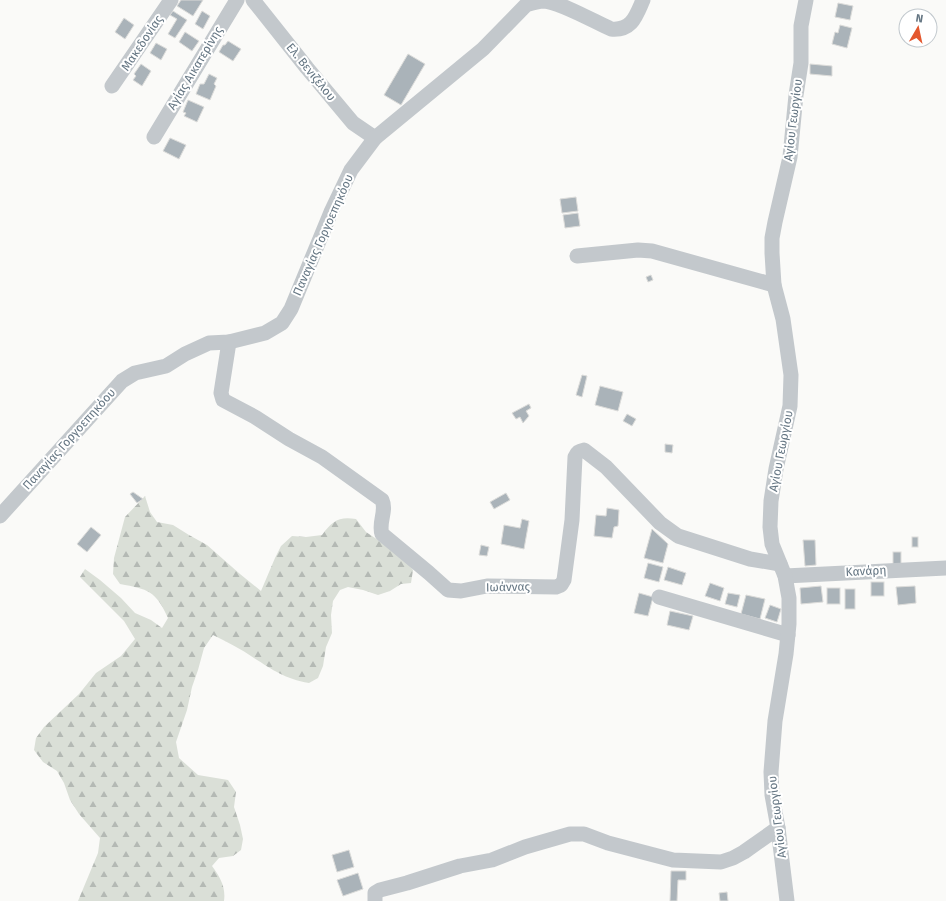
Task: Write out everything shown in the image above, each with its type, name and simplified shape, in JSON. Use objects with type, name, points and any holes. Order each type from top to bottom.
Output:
[{"type":"street","name":"Μακεδονίας","points":[[112,86],[171,0]]},
{"type":"street","name":"Αγίας Αικατερίνης","points":[[154,137],[237,0]]},
{"type":"street","name":"Ελ. Βενιζέλου","points":[[253,0],[306,68],[353,123],[375,138]]},
{"type":"street","name":"Παναγίας Γοργοεπηκόου","points":[[0,516],[122,381],[135,373],[166,366],[185,354],[210,343],[229,342],[265,333],[282,323],[291,309],[331,212],[351,170],[375,138],[483,49],[526,5],[545,1],[557,4],[611,29],[619,30],[629,25],[635,17],[643,0]]},
{"type":"street","name":"Αγίου Γεωργίου","points":[[787,901],[778,828],[772,795],[771,772],[773,741],[788,634],[789,598],[782,570],[772,544],[770,527],[771,502],[776,469],[790,406],[791,375],[783,319],[774,285],[772,238],[790,157],[800,63],[801,26],[806,0]]},
{"type":"street","points":[[577,256],[638,250],[652,251],[774,285]]},
{"type":"street","name":"Ιωάννας","points":[[229,342],[221,393],[223,400],[322,456],[382,500],[384,506],[381,529],[382,534],[429,572],[448,590],[461,591],[487,586],[556,587],[561,585],[564,580],[572,520],[575,457],[577,453],[584,450],[606,467],[660,523],[678,536],[782,570]]},
{"type":"street","name":"Κανάρη","points":[[782,570],[946,568]]},
{"type":"street","points":[[658,597],[788,634]]},
{"type":"street","points":[[375,901],[375,893],[380,890],[460,866],[492,860],[525,847],[570,834],[584,834],[608,843],[673,860],[721,862],[744,852],[778,828]]},
{"type":"green space","points":[[145,496],[150,512],[157,522],[173,525],[207,545],[261,591],[281,546],[292,536],[306,537],[322,535],[333,523],[345,518],[356,519],[366,532],[402,556],[413,570],[411,583],[401,584],[390,591],[378,595],[348,587],[340,590],[333,601],[331,615],[332,633],[326,647],[323,666],[318,678],[309,683],[280,674],[213,635],[204,648],[192,687],[187,710],[176,742],[179,758],[198,775],[228,780],[236,792],[234,807],[243,839],[241,850],[233,856],[219,858],[212,866],[222,882],[224,901],[78,901],[98,853],[100,838],[79,814],[70,800],[64,783],[57,771],[43,762],[34,750],[36,738],[44,727],[79,694],[96,673],[121,656],[135,639],[124,621],[80,577],[85,569],[121,598],[135,613],[151,620],[162,628],[168,618],[159,602],[150,593],[138,588],[120,584],[113,574],[114,558],[125,517]]},
{"type":"building","points":[[181,0],[203,0],[193,16],[177,6]]},
{"type":"building","points":[[838,3],[853,6],[850,20],[835,17]]},
{"type":"building","points":[[173,11],[187,20],[175,38],[168,34],[177,19],[170,15]]},
{"type":"building","points":[[202,11],[210,16],[203,29],[195,24]]},
{"type":"building","points":[[124,18],[134,25],[125,39],[115,32]]},
{"type":"building","points":[[840,25],[852,28],[847,48],[832,44],[835,32],[838,33]]},
{"type":"building","points":[[185,32],[199,41],[192,51],[179,42]]},
{"type":"building","points":[[228,41],[241,49],[233,61],[219,52],[223,45],[225,45]]},
{"type":"building","points":[[156,43],[167,49],[161,60],[150,53]]},
{"type":"building","points":[[408,54],[425,64],[401,105],[384,95]]},
{"type":"building","points":[[141,64],[151,71],[142,86],[133,80],[136,76],[134,74]]},
{"type":"building","points":[[810,64],[832,66],[832,76],[810,74]]},
{"type":"building","points":[[209,74],[217,78],[214,84],[216,86],[210,100],[196,94],[200,84],[204,84]]},
{"type":"building","points":[[188,100],[204,107],[197,122],[184,116],[186,113],[183,112]]},
{"type":"building","points":[[170,138],[186,145],[179,159],[163,151]]},
{"type":"building","points":[[576,197],[578,211],[562,213],[560,199]]},
{"type":"building","points":[[578,213],[580,226],[565,228],[563,215]]},
{"type":"building","points":[[651,275],[653,280],[648,282],[646,277]]},
{"type":"building","points":[[582,375],[587,376],[582,397],[576,395]]},
{"type":"building","points":[[600,386],[623,392],[618,411],[595,405]]},
{"type":"building","points":[[529,404],[531,408],[526,411],[529,416],[523,423],[520,417],[516,419],[512,413]]},
{"type":"building","points":[[627,414],[636,419],[632,426],[623,421]]},
{"type":"building","points":[[665,444],[673,445],[672,453],[665,452]]},
{"type":"building","points":[[133,492],[143,499],[137,503],[130,494]]},
{"type":"building","points":[[506,493],[510,500],[494,509],[490,502]]},
{"type":"building","points":[[607,508],[619,510],[618,526],[614,527],[612,538],[594,536],[596,515],[606,516]]},
{"type":"building","points":[[522,519],[529,521],[524,549],[501,544],[504,525],[520,528]]},
{"type":"building","points":[[91,527],[101,535],[87,552],[77,544]]},
{"type":"building","points":[[652,529],[668,544],[663,563],[644,558]]},
{"type":"building","points":[[912,537],[918,537],[918,547],[912,547]]},
{"type":"building","points":[[803,540],[815,540],[816,565],[805,566]]},
{"type":"building","points":[[481,545],[489,547],[487,556],[479,555]]},
{"type":"building","points":[[893,552],[901,552],[901,568],[893,568]]},
{"type":"building","points":[[648,563],[663,567],[659,582],[644,578]]},
{"type":"building","points":[[668,567],[686,573],[682,585],[664,580]]},
{"type":"building","points":[[871,582],[884,582],[884,596],[871,596]]},
{"type":"building","points":[[710,583],[724,588],[720,601],[705,596]]},
{"type":"building","points":[[821,586],[823,602],[801,604],[800,588]]},
{"type":"building","points":[[915,586],[916,603],[898,605],[896,587]]},
{"type":"building","points":[[827,588],[840,588],[840,604],[827,604]]},
{"type":"building","points":[[845,589],[855,589],[855,609],[845,609]]},
{"type":"building","points":[[639,593],[653,597],[648,616],[634,613]]},
{"type":"building","points":[[728,593],[740,595],[737,607],[725,604]]},
{"type":"building","points":[[746,595],[765,599],[760,619],[741,614]]},
{"type":"building","points":[[770,605],[781,609],[777,622],[765,618]]},
{"type":"building","points":[[670,611],[693,616],[689,630],[667,625]]},
{"type":"building","points":[[349,850],[354,867],[337,872],[332,855]]},
{"type":"building","points":[[671,871],[686,871],[686,880],[678,880],[677,901],[670,901]]},
{"type":"building","points":[[358,873],[363,889],[343,896],[337,880]]},
{"type":"building","points":[[727,892],[728,901],[720,901],[719,893]]}]
